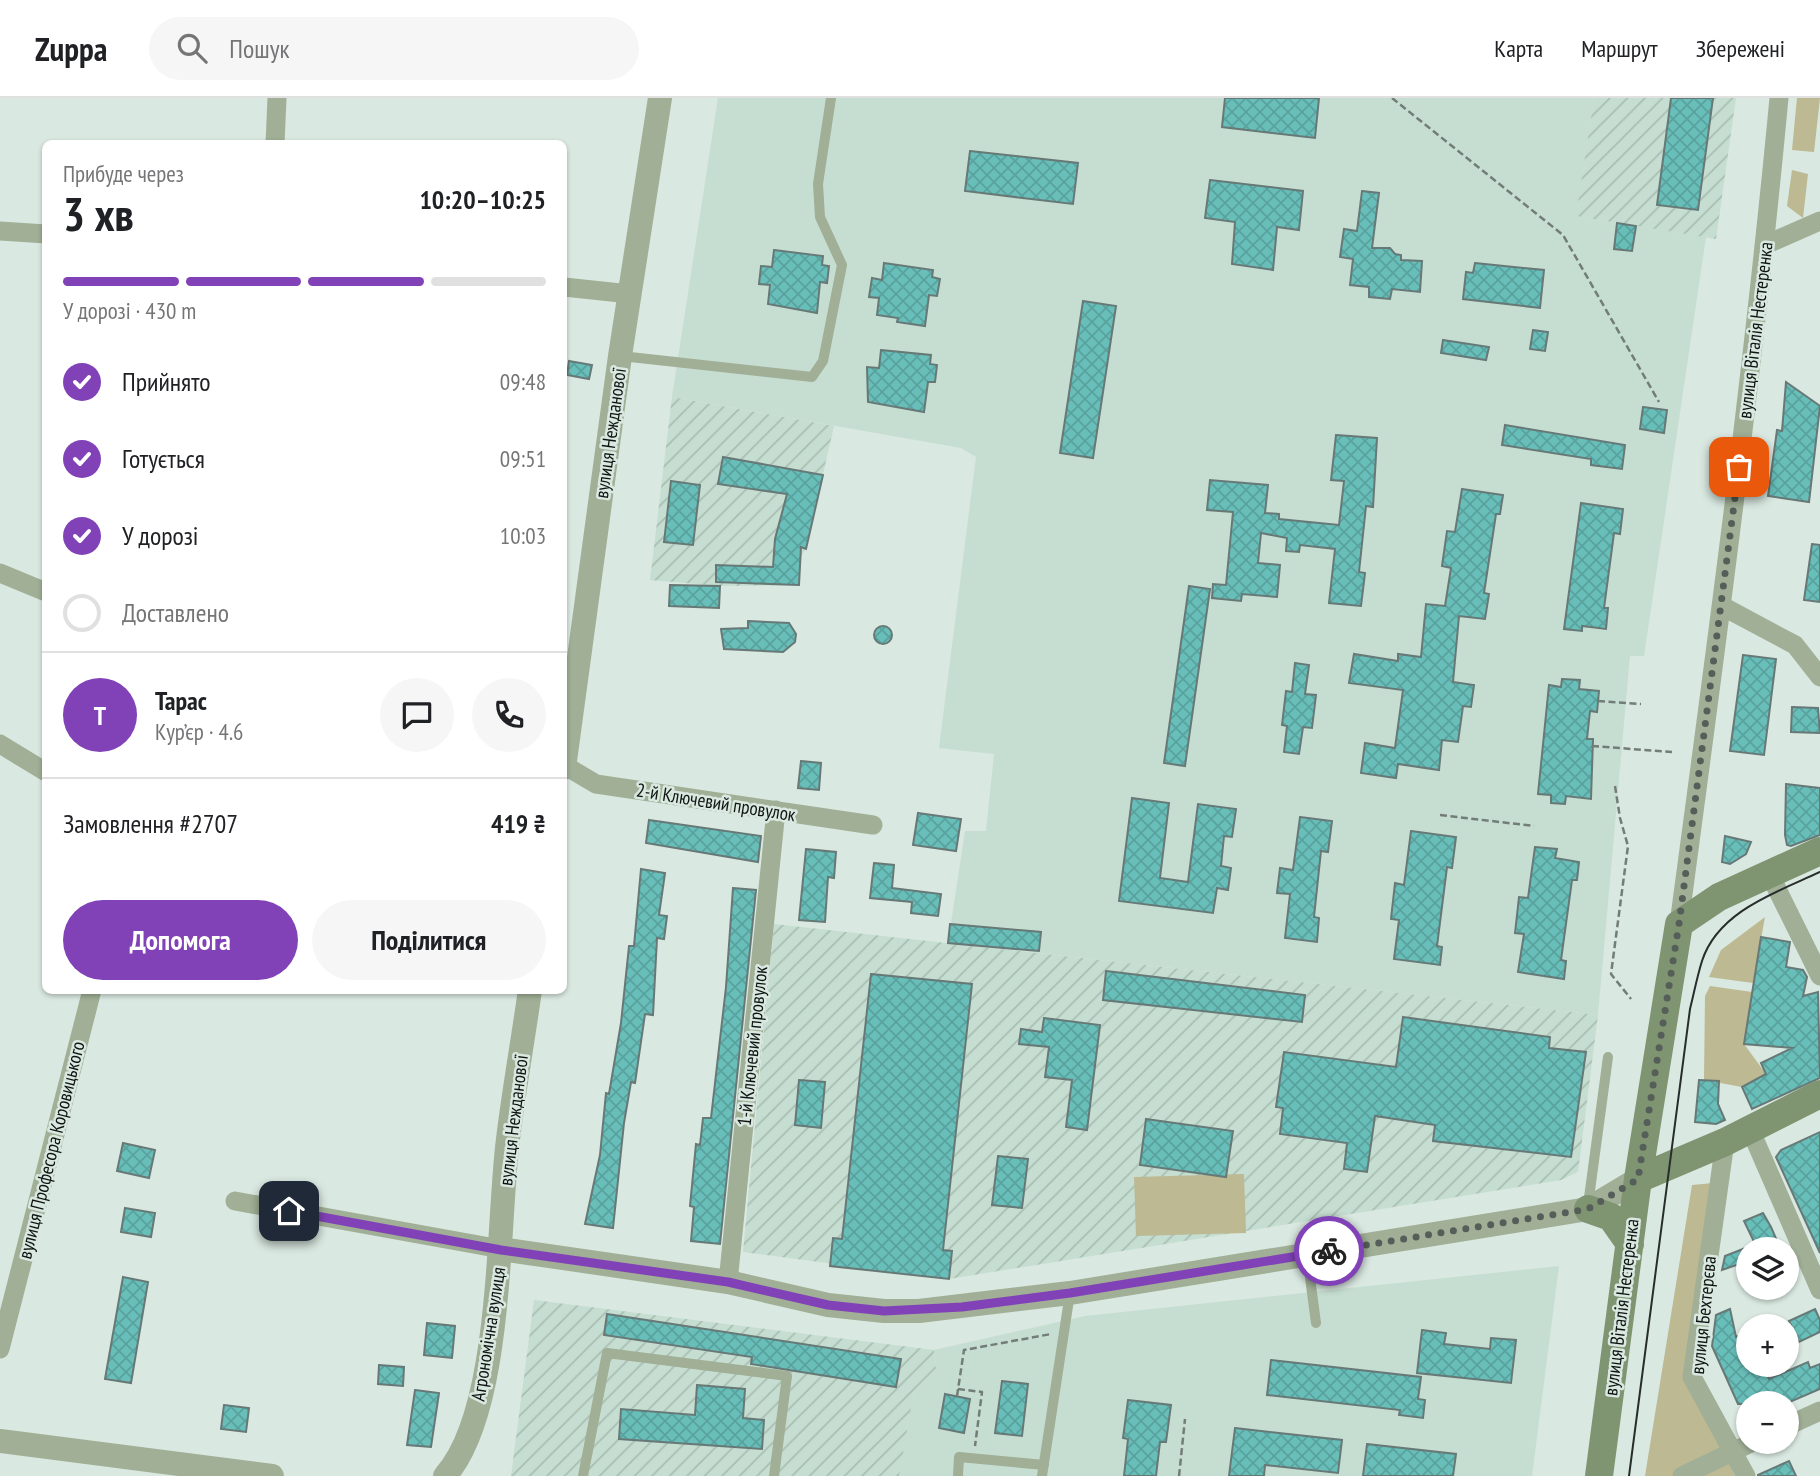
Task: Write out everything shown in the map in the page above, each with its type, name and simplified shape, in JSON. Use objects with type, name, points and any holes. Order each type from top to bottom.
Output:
[{"type":"main road","points":[[1679,924],[1720,897],[1820,851]]},
{"type":"main road","name":"вулиця Віталія Нестеренка","points":[[1600,1476],[1638,1179],[1679,924]]},
{"type":"main road","points":[[1638,1179],[1738,1136],[1820,1094]]},
{"type":"main road","points":[[1588,1209],[1611,1217],[1630,1244]]},
{"type":"street","points":[[275,140],[278,98]]},
{"type":"street","name":"вулиця Нежданової","points":[[567,744],[620,356],[660,98]]},
{"type":"street","name":"вулиця Віталія Нестеренка","points":[[1679,924],[1723,606],[1765,245],[1779,98]]},
{"type":"street","points":[[1765,245],[1820,221]]},
{"type":"street","points":[[0,231],[42,234]]},
{"type":"street","points":[[567,287],[630,294]]},
{"type":"street","points":[[0,573],[42,590]]},
{"type":"street","points":[[1723,606],[1796,645],[1820,677]]},
{"type":"street","points":[[0,744],[42,770]]},
{"type":"street","name":"2-й Ключевий провулок","points":[[567,768],[596,784],[873,825]]},
{"type":"street","name":"1-й Ключевий провулок","points":[[728,1282],[776,810]]},
{"type":"street","points":[[1769,873],[1820,976]]},
{"type":"street","name":"вулиця Професора Коровицького","points":[[0,1349],[91,994]]},
{"type":"street","name":"вулиця Нежданової","points":[[501,1250],[508,1140],[529,994]]},
{"type":"street","points":[[1738,1136],[1820,1290]]},
{"type":"street","name":"вулиця Бехтерєва","points":[[1738,1136],[1692,1377],[1746,1476]]},
{"type":"street","name":"Агрономічна вулиця","points":[[444,1476],[464,1448],[478,1404],[501,1250],[728,1282],[828,1305],[884,1311],[962,1307],[1070,1293],[1588,1209],[1638,1179]]},
{"type":"street","points":[[235,1201],[501,1250]]},
{"type":"street","points":[[1799,1421],[1820,1411]]},
{"type":"street","points":[[0,1441],[164,1468],[272,1476]]},
{"type":"street","points":[[1682,1476],[1734,1451]]},
{"type":"lane","points":[[620,356],[813,377],[819,370],[842,265],[820,217],[818,184],[831,98]]},
{"type":"lane","points":[[1588,1209],[1608,1057]]},
{"type":"lane","points":[[1307,1255],[1315,1323]]},
{"type":"lane","points":[[958,1476],[960,1457],[1043,1471],[1070,1293]]},
{"type":"lane","points":[[583,1476],[607,1353],[787,1376],[774,1476]]},
{"type":"path","points":[[1392,98],[1563,235],[1659,402]]},
{"type":"path","points":[[1598,701],[1641,704]]},
{"type":"path","points":[[1592,747],[1672,752]]},
{"type":"path","points":[[1615,786],[1628,846],[1611,974],[1631,999]]},
{"type":"path","points":[[1440,815],[1534,826]]},
{"type":"path","points":[[957,1396],[964,1350],[1064,1332]]},
{"type":"path","points":[[958,1389],[982,1392],[974,1451]]},
{"type":"path","points":[[1179,1476],[1185,1419]]},
{"type":"shaded area","points":[[718,98],[1594,98],[1577,216],[1706,237],[1644,656],[1630,656],[1598,1015],[948,943],[965,831],[986,831],[994,754],[939,748],[976,457],[961,448],[672,397]]},
{"type":"shaded area","points":[[1594,98],[1736,98],[1716,239],[1576,216]]},
{"type":"shaded area","points":[[1797,98],[1820,98],[1814,152],[1792,150]]},
{"type":"shaded area","points":[[1792,170],[1808,174],[1803,218],[1787,206]]},
{"type":"shaded area","points":[[672,397],[834,426],[806,549],[801,556],[799,585],[720,586],[650,580]]},
{"type":"shaded area","points":[[1765,917],[1753,983],[1709,977],[1721,950]]},
{"type":"shaded area","points":[[774,924],[1598,1015],[1578,1172],[1561,1180],[949,1279],[743,1252]]},
{"type":"shaded area","points":[[1710,986],[1752,992],[1744,1044],[1766,1074],[1742,1087],[1704,1080],[1705,996]]},
{"type":"shaded area","points":[[1244,1174],[1246,1233],[1136,1236],[1134,1177]]},
{"type":"shaded area","points":[[1713,1183],[1687,1379],[1735,1476],[1645,1476],[1692,1185]]},
{"type":"shaded area","points":[[1559,1266],[1532,1476],[898,1476],[914,1391],[936,1369],[934,1350],[1085,1316]]},
{"type":"shaded area","points":[[534,1300],[934,1350],[936,1369],[914,1391],[899,1476],[511,1476]]},
{"type":"building","points":[[1225,98],[1319,98],[1315,138],[1222,127]]},
{"type":"building","points":[[1671,98],[1713,98],[1698,210],[1657,205]]},
{"type":"building","points":[[970,151],[1078,163],[1073,204],[965,191]]},
{"type":"building","points":[[1210,180],[1303,191],[1299,230],[1277,227],[1273,270],[1232,264],[1235,222],[1205,218]]},
{"type":"building","points":[[1362,191],[1379,193],[1372,248],[1390,248],[1395,254],[1401,255],[1401,260],[1422,261],[1420,292],[1392,289],[1390,299],[1369,297],[1369,287],[1350,285],[1353,259],[1340,257],[1344,229],[1357,231]]},
{"type":"building","points":[[1617,223],[1636,226],[1632,251],[1614,249]]},
{"type":"building","points":[[774,250],[823,256],[822,265],[829,266],[827,283],[820,282],[817,313],[768,304],[770,285],[759,284],[761,266],[772,267]]},
{"type":"building","points":[[884,263],[933,270],[932,277],[940,279],[937,296],[929,295],[925,326],[897,322],[898,318],[877,315],[879,298],[869,297],[872,278],[882,280]]},
{"type":"building","points":[[1475,263],[1544,270],[1540,308],[1463,299],[1466,272],[1473,273]]},
{"type":"building","points":[[1083,301],[1116,306],[1093,458],[1060,453]]},
{"type":"building","points":[[1533,330],[1548,332],[1545,351],[1530,349]]},
{"type":"building","points":[[1443,340],[1489,347],[1486,360],[1441,353]]},
{"type":"building","points":[[881,350],[931,355],[930,364],[937,365],[935,382],[928,382],[924,412],[868,402],[867,367],[879,368]]},
{"type":"building","points":[[569,361],[592,365],[589,379],[567,375]]},
{"type":"building","points":[[1786,382],[1820,406],[1809,502],[1768,496],[1777,430],[1782,431]]},
{"type":"building","points":[[1643,407],[1667,410],[1664,433],[1640,429]]},
{"type":"building","points":[[1505,425],[1625,445],[1622,469],[1591,465],[1591,459],[1502,445]]},
{"type":"building","points":[[1336,435],[1377,438],[1373,507],[1366,506],[1359,572],[1365,573],[1361,606],[1329,603],[1335,549],[1300,545],[1299,552],[1286,551],[1287,538],[1261,533],[1258,563],[1280,565],[1277,597],[1242,594],[1241,601],[1212,598],[1213,584],[1226,585],[1233,512],[1207,510],[1210,480],[1268,485],[1265,513],[1279,514],[1279,519],[1339,525],[1344,481],[1331,480]]},
{"type":"building","points":[[723,457],[823,475],[806,549],[801,547],[799,585],[716,582],[716,565],[773,567],[775,539],[787,494],[718,484]]},
{"type":"building","points":[[671,481],[700,485],[693,545],[664,542]]},
{"type":"building","points":[[1462,489],[1503,495],[1500,514],[1496,514],[1484,593],[1489,594],[1485,619],[1459,616],[1453,682],[1474,685],[1471,707],[1463,706],[1458,742],[1442,740],[1439,770],[1398,764],[1396,778],[1361,773],[1365,743],[1395,748],[1403,690],[1349,683],[1354,654],[1398,661],[1398,654],[1421,657],[1426,604],[1445,606],[1451,568],[1442,566],[1447,531],[1455,532]]},
{"type":"building","points":[[1581,503],[1623,509],[1620,534],[1614,533],[1604,608],[1608,608],[1606,629],[1582,626],[1582,631],[1564,629]]},
{"type":"building","points":[[1812,544],[1820,545],[1820,602],[1804,600]]},
{"type":"building","points":[[670,585],[720,586],[719,608],[669,606]]},
{"type":"building","points":[[1189,586],[1210,589],[1185,766],[1164,763]]},
{"type":"building","points":[[748,621],[789,623],[796,634],[795,642],[783,652],[724,649],[721,629],[748,628]]},
{"type":"building","points":[[879,626],[887,626],[892,635],[890,642],[879,644],[874,639],[874,631]]},
{"type":"building","points":[[1743,655],[1776,659],[1764,755],[1730,751]]},
{"type":"building","points":[[1295,663],[1309,665],[1305,694],[1316,695],[1312,728],[1303,727],[1299,754],[1284,752],[1287,726],[1282,725],[1286,691],[1292,692]]},
{"type":"building","points":[[1562,679],[1580,680],[1579,689],[1599,691],[1597,712],[1590,711],[1587,739],[1593,739],[1591,799],[1566,796],[1565,804],[1551,803],[1551,795],[1538,794],[1549,685],[1561,687]]},
{"type":"building","points":[[1792,707],[1818,708],[1820,733],[1791,732]]},
{"type":"building","points":[[801,761],[821,763],[819,790],[798,788]]},
{"type":"building","points":[[1786,784],[1820,788],[1820,835],[1791,846],[1787,845],[1785,835]]},
{"type":"building","points":[[1132,798],[1169,803],[1160,878],[1188,882],[1198,804],[1236,809],[1232,837],[1224,836],[1221,866],[1231,868],[1228,890],[1217,888],[1213,913],[1119,901]]},
{"type":"building","points":[[918,813],[961,819],[956,851],[913,845]]},
{"type":"building","points":[[1300,817],[1332,821],[1328,852],[1321,851],[1314,917],[1319,918],[1317,942],[1285,938],[1290,894],[1277,893],[1280,868],[1293,870]]},
{"type":"building","points":[[649,820],[761,836],[758,862],[646,843]]},
{"type":"building","points":[[1411,831],[1456,837],[1452,868],[1447,867],[1437,946],[1442,947],[1440,965],[1394,959],[1399,920],[1391,919],[1395,883],[1404,885]]},
{"type":"building","points":[[1725,836],[1751,842],[1746,854],[1730,864],[1722,862]]},
{"type":"building","points":[[1535,847],[1557,849],[1555,858],[1579,862],[1577,880],[1572,880],[1561,960],[1566,961],[1564,979],[1518,972],[1524,934],[1515,933],[1519,897],[1528,898]]},
{"type":"building","points":[[806,849],[836,852],[834,878],[828,877],[825,922],[799,920]]},
{"type":"building","points":[[874,863],[894,865],[892,888],[941,894],[938,916],[911,913],[912,902],[870,898]]},
{"type":"building","points":[[641,869],[665,873],[659,915],[667,916],[664,939],[657,938],[653,1015],[645,1014],[635,1083],[631,1082],[613,1228],[585,1224],[600,1155],[606,1093],[609,1094],[621,1023],[629,946],[634,946]]},
{"type":"building","points":[[733,888],[756,890],[720,1244],[691,1241],[694,1207],[690,1206],[696,1144],[700,1145],[703,1118],[711,1118],[726,987]]},
{"type":"building","points":[[950,924],[1041,932],[1039,951],[948,943]]},
{"type":"building","points":[[1761,937],[1790,942],[1786,967],[1803,970],[1807,977],[1803,996],[1818,992],[1820,1078],[1752,1109],[1742,1087],[1766,1074],[1761,1063],[1792,1048],[1744,1044]]},
{"type":"building","points":[[1106,971],[1305,995],[1302,1022],[1103,1000]]},
{"type":"building","points":[[871,974],[972,984],[943,1250],[952,1251],[949,1279],[830,1266],[833,1238],[842,1239]]},
{"type":"building","points":[[1403,1017],[1550,1037],[1549,1048],[1586,1052],[1571,1157],[1433,1141],[1435,1125],[1375,1116],[1367,1172],[1344,1169],[1347,1143],[1280,1134],[1283,1108],[1276,1107],[1284,1052],[1396,1067]]},
{"type":"building","points":[[1044,1018],[1100,1025],[1087,1130],[1066,1127],[1072,1080],[1045,1077],[1049,1047],[1019,1044],[1021,1029],[1042,1032]]},
{"type":"building","points":[[799,1080],[825,1082],[821,1128],[795,1125]]},
{"type":"building","points":[[1699,1080],[1719,1081],[1718,1104],[1725,1120],[1716,1124],[1695,1122]]},
{"type":"building","points":[[1146,1119],[1233,1131],[1226,1177],[1140,1165]]},
{"type":"building","points":[[1820,1132],[1820,1253],[1776,1157],[1781,1150]]},
{"type":"building","points":[[123,1143],[155,1150],[149,1178],[117,1171]]},
{"type":"building","points":[[998,1156],[1028,1159],[1022,1208],[992,1205]]},
{"type":"building","points":[[125,1208],[155,1213],[151,1237],[121,1232]]},
{"type":"building","points":[[1763,1213],[1775,1237],[1752,1237],[1744,1221]]},
{"type":"building","points":[[1736,1252],[1736,1265],[1722,1270],[1725,1256]]},
{"type":"building","points":[[123,1277],[148,1282],[131,1383],[105,1379]]},
{"type":"building","points":[[1730,1309],[1736,1337],[1736,1377],[1799,1377],[1799,1366],[1808,1362],[1810,1368],[1820,1364],[1820,1389],[1799,1398],[1799,1391],[1736,1391],[1736,1400],[1712,1346],[1716,1315]]},
{"type":"building","points":[[1815,1309],[1820,1320],[1820,1332],[1799,1342],[1799,1316]]},
{"type":"building","points":[[607,1314],[901,1359],[896,1387],[751,1364],[752,1357],[604,1335]]},
{"type":"building","points":[[427,1323],[455,1326],[452,1358],[424,1355]]},
{"type":"building","points":[[1422,1330],[1446,1333],[1444,1344],[1490,1349],[1491,1338],[1516,1340],[1511,1383],[1417,1373]]},
{"type":"building","points":[[1271,1360],[1421,1377],[1418,1399],[1425,1400],[1423,1418],[1399,1415],[1400,1410],[1267,1395]]},
{"type":"building","points":[[379,1365],[404,1367],[403,1386],[378,1384]]},
{"type":"building","points":[[1002,1381],[1028,1384],[1022,1436],[995,1433]]},
{"type":"building","points":[[697,1385],[745,1389],[743,1418],[764,1420],[762,1449],[619,1439],[621,1409],[695,1415]]},
{"type":"building","points":[[415,1390],[439,1393],[431,1447],[407,1445]]},
{"type":"building","points":[[945,1394],[970,1399],[964,1433],[939,1428]]},
{"type":"building","points":[[1128,1400],[1171,1405],[1166,1442],[1160,1442],[1156,1476],[1124,1476],[1128,1439],[1123,1438]]},
{"type":"building","points":[[224,1405],[249,1408],[246,1432],[221,1429]]},
{"type":"building","points":[[1235,1428],[1342,1440],[1338,1473],[1265,1465],[1264,1476],[1229,1476]]},
{"type":"building","points":[[1367,1444],[1456,1454],[1453,1476],[1363,1476]]},
{"type":"building","points":[[1789,1461],[1796,1476],[1758,1476],[1758,1475]]},
{"type":"tram line","points":[[1629,1476],[1690,1009],[1702,961],[1710,944],[1735,916],[1768,896],[1820,872]]},
{"type":"way so far","points":[[1329,1251],[1588,1209],[1638,1179],[1679,924],[1723,606],[1739,467]]},
{"type":"route","points":[[289,1211],[501,1250],[728,1282],[828,1305],[884,1311],[962,1307],[1070,1293],[1329,1251]]}]
